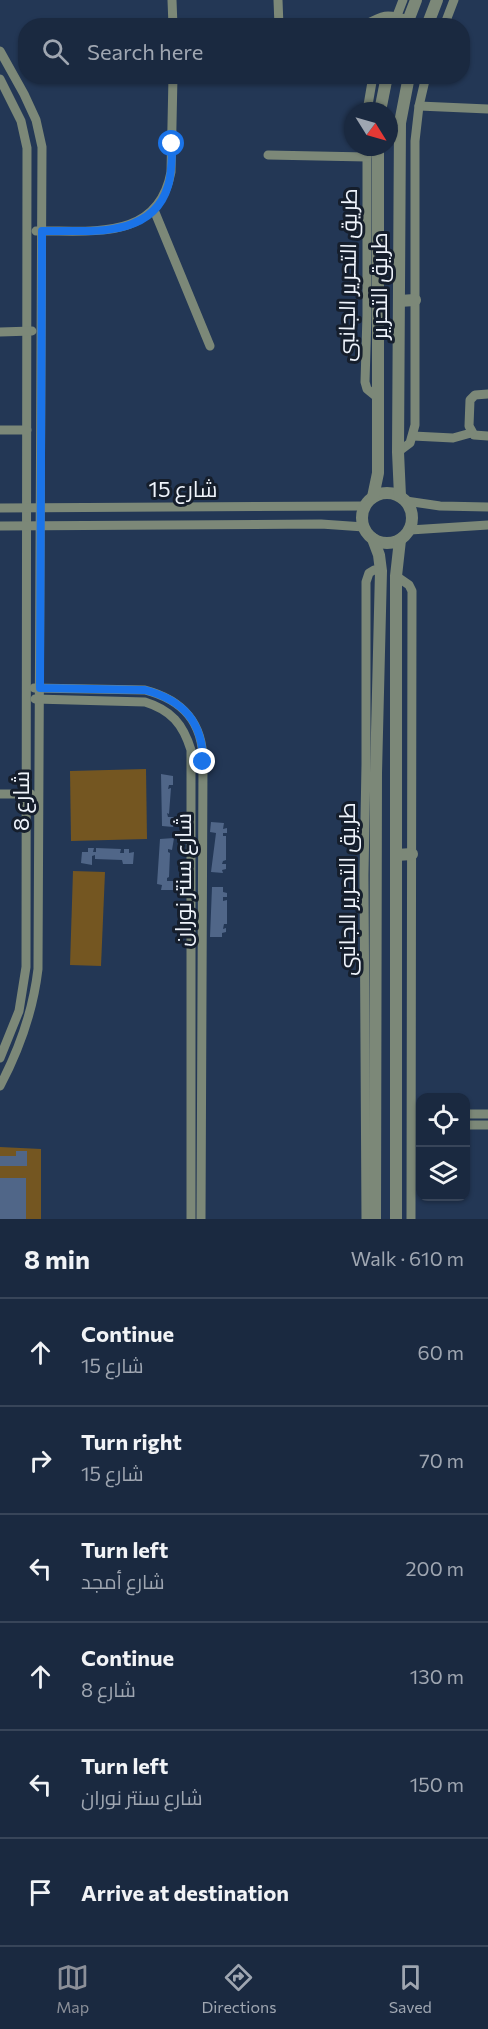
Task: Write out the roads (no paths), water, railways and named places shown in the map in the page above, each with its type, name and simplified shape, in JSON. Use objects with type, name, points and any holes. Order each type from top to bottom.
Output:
[{"type":"street","points":[[172,0],[173,18]]},
{"type":"street","points":[[278,0],[279,18]]},
{"type":"street","points":[[401,18],[403,0]]},
{"type":"street","points":[[404,18],[416,0]]},
{"type":"street","points":[[430,18],[437,0]]},
{"type":"street","points":[[447,18],[454,0]]},
{"type":"street","name":"شارع 8","points":[[0,51],[18,83]]},
{"type":"street","name":"شارع 8","points":[[0,79],[21,121],[27,148],[26,967],[19,1011],[0,1058]]},
{"type":"street","name":"شارع 8","points":[[0,1086],[25,1033],[36,990],[39,947],[42,147],[36,120],[18,84]]},
{"type":"street","points":[[27,231],[125,227],[141,221],[154,210],[165,193],[171,172],[173,84]]},
{"type":"street","points":[[369,102],[372,84]]},
{"type":"street","points":[[382,102],[385,84]]},
{"type":"street","name":"طريق التحرير","points":[[403,499],[398,452],[400,123],[407,84]]},
{"type":"street","points":[[398,452],[410,443],[415,425],[415,141],[424,84]]},
{"type":"street","points":[[419,106],[488,109]]},
{"type":"street","points":[[268,155],[344,153]]},
{"type":"street","name":"طريق التحرير الجانبى","points":[[367,156],[365,382],[372,395],[378,398]]},
{"type":"street","name":"طريق التحرير","points":[[369,502],[378,472],[378,156]]},
{"type":"street","points":[[154,210],[210,346]]},
{"type":"street","points":[[399,301],[415,300]]},
{"type":"street","points":[[0,332],[40,332]]},
{"type":"street","points":[[471,433],[470,400],[475,395],[488,394]]},
{"type":"street","points":[[0,430],[27,430]]},
{"type":"street","points":[[413,436],[453,438],[471,433],[479,437],[488,436]]},
{"type":"street","points":[[375,1219],[371,785],[381,571],[379,555],[373,539],[364,527],[362,516],[369,502],[386,493],[403,499],[440,506],[488,507]]},
{"type":"street","points":[[373,539],[389,543],[400,540],[410,530],[412,515],[403,499]]},
{"type":"street","name":"شارع 15","points":[[0,508],[369,502]]},
{"type":"street","name":"شارع 15","points":[[0,526],[321,524],[364,527]]},
{"type":"street","points":[[410,530],[488,525]]},
{"type":"street","points":[[396,1219],[396,576],[400,540]]},
{"type":"street","points":[[396,576],[409,585],[412,591],[412,854],[416,1113]]},
{"type":"street","name":"شارع سنتر نوران","points":[[26,688],[145,690],[160,694],[186,712],[200,737],[203,762],[201,1219]]},
{"type":"street","name":"شارع سنتر نوران","points":[[26,699],[145,702],[159,706],[180,723],[191,750],[191,1219]]},
{"type":"street","name":"طريق التحرير الجانبى","points":[[366,1219],[364,886],[371,785]]},
{"type":"street","points":[[0,794],[39,794]]},
{"type":"street","points":[[396,855],[412,854]]},
{"type":"street","points":[[470,1114],[488,1114]]},
{"type":"street","points":[[411,1219],[416,1125]]},
{"type":"street","points":[[470,1125],[488,1125]]}]
